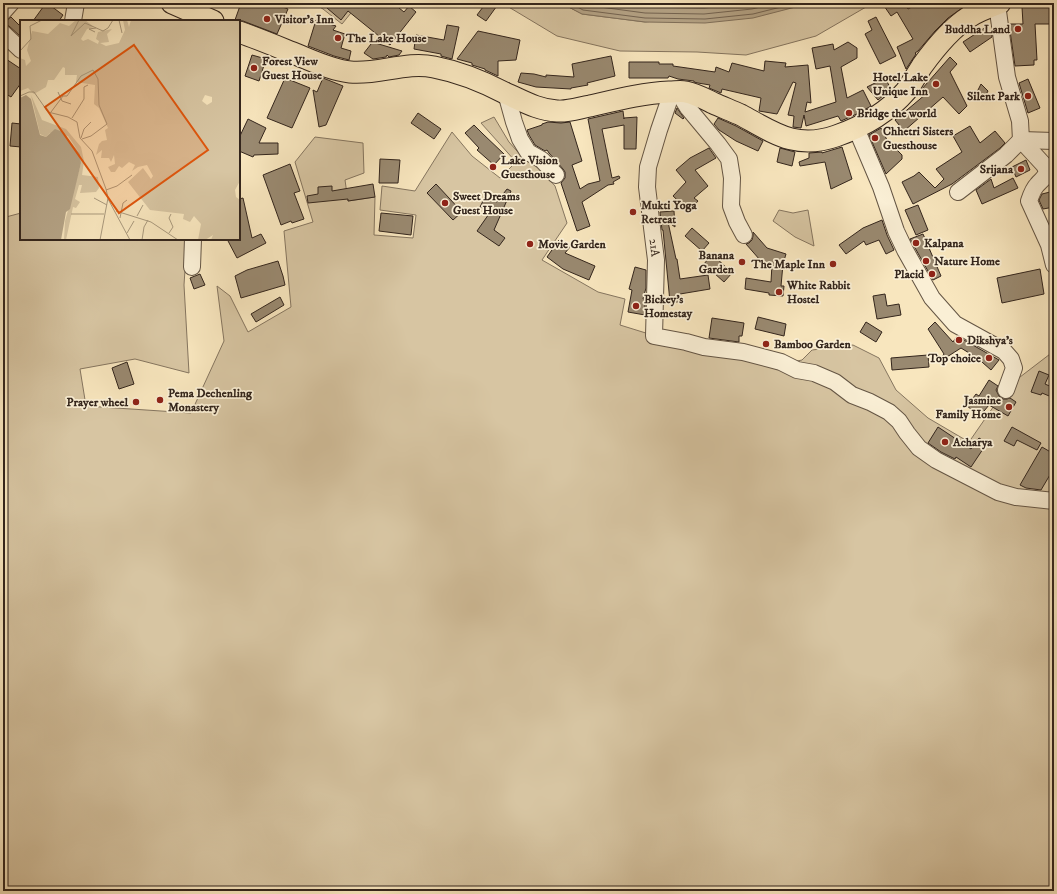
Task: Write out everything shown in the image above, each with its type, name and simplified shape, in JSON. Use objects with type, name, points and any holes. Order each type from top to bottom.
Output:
[{"type":"main road","points":[[172,3],[211,20]]},
{"type":"main road","points":[[240,32],[321,65],[338,70],[361,72],[410,65],[432,66],[468,76],[530,105],[543,109],[566,111],[657,92],[686,92],[739,114],[771,132],[793,140],[806,142],[826,139],[856,128],[885,111],[900,98],[930,56],[952,31],[969,17],[998,4]]},
{"type":"street","points":[[3,12],[11,3]]},
{"type":"street","points":[[73,20],[76,3]]},
{"type":"street","points":[[998,4],[1007,77],[1020,120],[1021,140],[1044,165],[1047,171],[1045,177],[1034,188],[1029,201],[1049,245],[1054,264]]},
{"type":"street","points":[[3,33],[20,49]]},
{"type":"street","points":[[675,92],[729,159],[732,178],[731,206],[744,235]]},
{"type":"street","name":"21A","points":[[675,92],[659,130],[648,167],[647,187],[656,260],[654,336],[704,347],[743,352],[781,362],[797,370],[814,373],[835,382],[852,395],[889,412],[899,421],[919,448],[936,460],[998,492],[1016,497],[1054,500]]},
{"type":"street","points":[[506,93],[520,139],[528,152],[542,160],[556,175]]},
{"type":"street","points":[[856,128],[881,187],[896,231],[932,298],[955,324],[1004,351],[1011,359],[1014,368],[1006,390]]},
{"type":"street","points":[[958,192],[1006,155],[1021,140],[1054,141]]},
{"type":"street","points":[[192,267],[194,240]]},
{"type":"shaded area","points":[[313,3],[359,3],[342,24]]},
{"type":"shaded area","points":[[502,3],[561,3],[582,14],[645,22],[811,3],[870,3],[866,7],[816,36],[746,55],[697,52],[620,51],[557,36]]},
{"type":"shaded area","points":[[494,117],[509,142],[524,159],[540,169],[555,186],[567,223],[542,260],[598,292],[625,299],[620,325],[707,352],[779,365],[802,360],[812,350],[853,345],[879,358],[896,390],[928,418],[969,442],[1007,387],[1054,351],[1054,891],[3,891],[3,217],[20,213],[20,240],[187,240],[184,285],[189,373],[135,359],[80,369],[86,406],[191,413],[224,341],[217,286],[230,296],[248,332],[291,307],[284,231],[313,222],[295,162],[315,137],[363,143],[364,173],[345,180],[348,201],[375,197],[374,235],[413,238],[416,215],[380,210],[382,186],[415,191],[452,132],[472,156],[500,178],[516,162],[481,123]]},
{"type":"shaded area","points":[[779,210],[793,213],[808,210],[814,246],[795,237],[773,221]]},
{"type":"water","points":[[561,3],[811,3],[753,18],[705,23],[645,22],[582,14]]},
{"type":"building","points":[[46,3],[63,15],[60,20],[34,20]]},
{"type":"building","points":[[241,3],[272,3],[288,9],[277,34],[240,20],[235,20]]},
{"type":"building","points":[[331,3],[393,3],[404,12],[409,6],[416,12],[390,45],[348,11],[341,20],[327,8]]},
{"type":"building","points":[[486,3],[499,3],[486,21],[477,15]]},
{"type":"building","points":[[882,3],[910,3],[906,6],[908,9],[919,3],[963,3],[965,6],[948,18],[935,31],[915,53],[916,54],[906,69],[897,47],[913,39],[897,12],[891,16]]},
{"type":"building","points":[[1037,3],[1054,3],[1054,24],[1035,24],[1037,60],[1034,60],[1034,65],[1015,66],[1009,24],[1023,24],[1022,7],[1037,7]]},
{"type":"building","points":[[11,17],[20,26],[20,36],[9,26],[3,24],[3,21],[6,21]]},
{"type":"building","points":[[876,17],[896,56],[880,64],[865,34],[872,30],[868,21]]},
{"type":"building","points":[[316,20],[336,26],[333,30],[345,34],[341,48],[351,51],[349,60],[308,46]]},
{"type":"building","points":[[447,25],[459,27],[452,59],[441,56],[441,54],[414,49],[416,35],[444,40]]},
{"type":"building","points":[[986,27],[992,37],[970,52],[963,42]]},
{"type":"building","points":[[478,31],[520,40],[516,60],[498,61],[498,76],[485,69],[472,65],[472,63],[457,59]]},
{"type":"building","points":[[371,41],[402,51],[399,55],[389,57],[387,55],[386,57],[373,59],[364,53],[371,44]]},
{"type":"building","points":[[848,42],[857,48],[857,58],[841,67],[847,98],[863,90],[871,106],[841,121],[838,116],[806,126],[804,115],[801,128],[793,127],[794,116],[788,115],[796,83],[793,82],[777,114],[759,111],[761,98],[722,89],[721,93],[709,88],[710,85],[694,81],[669,76],[668,78],[629,78],[629,62],[659,62],[659,64],[673,64],[673,66],[715,72],[716,67],[729,72],[732,63],[764,71],[765,61],[786,63],[785,67],[808,65],[811,103],[807,102],[805,112],[836,102],[830,66],[816,69],[812,48],[833,44],[834,50]]},
{"type":"building","points":[[252,55],[266,59],[259,81],[245,76]]},
{"type":"building","points":[[611,56],[615,76],[587,83],[588,85],[571,89],[536,87],[518,82],[521,73],[546,77],[546,75],[574,77],[572,64]]},
{"type":"building","points":[[3,57],[20,68],[20,84],[11,97],[3,92]]},
{"type":"building","points":[[950,57],[957,64],[950,72],[967,106],[959,114],[943,97],[904,131],[895,120],[926,94],[921,90]]},
{"type":"building","points":[[285,78],[310,88],[292,128],[267,118]]},
{"type":"building","points":[[323,78],[343,86],[326,125],[319,127],[313,90],[317,92]]},
{"type":"building","points":[[885,78],[891,89],[878,100],[867,87]]},
{"type":"building","name":"Silent Park","points":[[1028,79],[1040,108],[1028,113],[1019,83]]},
{"type":"building","points":[[981,84],[988,91],[984,98],[976,94]]},
{"type":"building","points":[[677,108],[684,118],[683,119],[675,113]]},
{"type":"building","points":[[623,111],[624,119],[637,117],[636,149],[624,149],[624,125],[602,129],[612,178],[619,176],[620,178],[613,182],[614,184],[608,185],[582,202],[590,226],[577,231],[561,183],[565,178],[565,172],[547,150],[545,151],[535,145],[527,130],[548,122],[570,122],[582,161],[572,165],[580,189],[588,184],[600,181],[588,119]]},
{"type":"building","points":[[418,113],[441,129],[434,139],[411,123]]},
{"type":"building","points":[[718,118],[763,141],[758,151],[736,141],[719,130],[714,124]]},
{"type":"building","points":[[248,119],[266,128],[259,143],[278,143],[278,154],[254,155],[253,157],[240,151],[240,136]]},
{"type":"building","points":[[12,123],[20,124],[20,147],[10,146]]},
{"type":"building","points":[[474,125],[504,154],[494,165],[477,150],[479,148],[465,133]]},
{"type":"building","points":[[970,126],[980,143],[995,131],[1005,143],[952,184],[913,204],[902,182],[919,172],[935,188],[944,179],[936,169],[962,152],[953,136]]},
{"type":"building","points":[[881,128],[887,140],[902,155],[902,159],[886,174],[869,135]]},
{"type":"building","points":[[842,147],[852,179],[831,189],[825,162],[800,166],[799,162],[809,158],[809,153],[822,153]]},
{"type":"building","points":[[709,148],[716,158],[695,170],[708,186],[694,198],[698,201],[689,211],[673,196],[686,182],[676,170],[690,158]]},
{"type":"building","points":[[780,148],[795,152],[792,166],[777,162]]},
{"type":"building","points":[[380,159],[400,160],[398,183],[379,183]]},
{"type":"building","points":[[1026,160],[1030,170],[1016,177],[1012,167]]},
{"type":"building","points":[[290,164],[300,191],[294,193],[304,219],[292,223],[291,221],[281,225],[263,175]]},
{"type":"building","points":[[1013,178],[1018,188],[982,204],[976,190],[991,179],[994,188]]},
{"type":"building","points":[[373,184],[375,197],[348,201],[348,199],[308,203],[307,196],[318,194],[318,187],[332,186],[332,191]]},
{"type":"building","points":[[436,184],[462,212],[453,220],[427,193]]},
{"type":"building","points":[[507,189],[511,191],[494,230],[505,238],[499,246],[477,231],[491,211],[480,207],[485,197],[497,202]]},
{"type":"building","points":[[1054,191],[1054,207],[1043,209],[1039,200],[1042,194]]},
{"type":"building","points":[[243,198],[252,238],[261,234],[266,243],[237,258],[228,240],[240,240],[240,199]]},
{"type":"building","points":[[918,205],[928,230],[916,235],[905,210]]},
{"type":"building","points":[[674,211],[675,227],[668,222],[680,279],[708,275],[710,289],[680,294],[680,302],[670,302],[660,212]]},
{"type":"building","points":[[381,213],[413,216],[411,235],[379,231]]},
{"type":"building","points":[[882,220],[894,250],[886,254],[879,240],[866,245],[864,241],[846,254],[839,245],[863,228]]},
{"type":"building","points":[[692,228],[709,243],[702,251],[685,236]]},
{"type":"building","points":[[753,232],[767,248],[786,254],[783,264],[781,286],[784,286],[783,296],[769,295],[769,293],[745,289],[746,278],[771,282],[772,264],[760,260],[746,244],[752,240]]},
{"type":"building","points":[[923,234],[941,276],[933,280],[910,239]]},
{"type":"building","points":[[559,240],[570,247],[565,253],[595,266],[589,280],[563,269],[547,257]]},
{"type":"building","points":[[712,254],[732,273],[724,282],[704,264]]},
{"type":"building","points":[[278,261],[285,285],[241,298],[235,276],[247,270]]},
{"type":"building","points":[[635,267],[646,270],[646,288],[643,299],[645,299],[645,315],[628,312],[632,290],[629,289]]},
{"type":"building","points":[[1040,269],[1044,294],[1002,303],[997,278]]},
{"type":"building","points":[[200,274],[205,285],[194,289],[190,278]]},
{"type":"building","points":[[885,294],[887,306],[899,304],[901,315],[877,319],[873,296]]},
{"type":"building","points":[[280,297],[284,305],[256,322],[251,314]]},
{"type":"building","points":[[758,317],[786,324],[784,336],[755,329]]},
{"type":"building","points":[[712,318],[744,323],[742,336],[739,336],[739,342],[709,338]]},
{"type":"building","points":[[866,322],[882,332],[876,342],[860,332]]},
{"type":"building","points":[[935,322],[953,342],[957,336],[999,360],[991,370],[974,355],[961,348],[939,362],[944,354],[928,329]]},
{"type":"building","points":[[928,355],[929,367],[892,370],[891,358]]},
{"type":"building","points":[[127,362],[134,384],[119,389],[112,368]]},
{"type":"building","points":[[1039,371],[1049,375],[1045,384],[1054,388],[1054,398],[1042,393],[1041,395],[1031,392]]},
{"type":"building","points":[[989,380],[998,386],[996,390],[999,396],[1003,399],[1010,398],[1016,402],[1008,416],[989,405],[980,416],[967,406],[976,394],[979,396]]},
{"type":"building","points":[[938,427],[971,449],[979,438],[987,443],[971,467],[956,457],[955,459],[941,452],[928,443]]},
{"type":"building","points":[[1012,427],[1041,443],[1037,450],[1017,440],[1014,446],[1004,441]]},
{"type":"building","points":[[1042,447],[1054,454],[1054,468],[1041,490],[1026,488],[1020,485]]},
{"type":"place","name":"Visitor's Inn","points":[[267,19]]},
{"type":"place","name":"Buddha Land","points":[[1018,29]]},
{"type":"place","name":"The Lake House","points":[[338,38]]},
{"type":"place","name":"Forest View Guest House","points":[[254,68]]},
{"type":"place","name":"Hotel Lake Unique Inn","points":[[936,84]]},
{"type":"place","name":"Silent Park","points":[[1028,96]]},
{"type":"place","name":"Bridge the world","points":[[849,113]]},
{"type":"place","name":"Chhetri Sisters Guesthouse","points":[[875,138]]},
{"type":"place","name":"Lake Vision Guesthouse","points":[[493,167]]},
{"type":"place","name":"Srijana","points":[[1021,169]]},
{"type":"place","name":"Sweet Dreams Guest House","points":[[445,203]]},
{"type":"place","name":"Mukti Yoga Retreat","points":[[633,212]]},
{"type":"place","name":"Kalpana","points":[[916,243]]},
{"type":"place","name":"Movie Garden","points":[[530,244]]},
{"type":"place","name":"Nature Home","points":[[926,261]]},
{"type":"place","name":"Banana Garden","points":[[742,262]]},
{"type":"place","name":"The Maple Inn","points":[[833,264]]},
{"type":"place","name":"Placid","points":[[932,274]]},
{"type":"place","name":"White Rabbit Hostel","points":[[779,292]]},
{"type":"place","name":"Bickey's Homestay","points":[[636,306]]},
{"type":"place","name":"Dikshya's","points":[[959,340]]},
{"type":"place","name":"Bamboo Garden","points":[[766,344]]},
{"type":"place","name":"Top choice","points":[[989,358]]},
{"type":"place","name":"Pema Dechenling Monastery","points":[[160,400]]},
{"type":"place","name":"Prayer wheel","points":[[136,402]]},
{"type":"place","name":"Jasmine Family Home","points":[[1009,407]]},
{"type":"place","name":"Acharya","points":[[945,442]]}]
